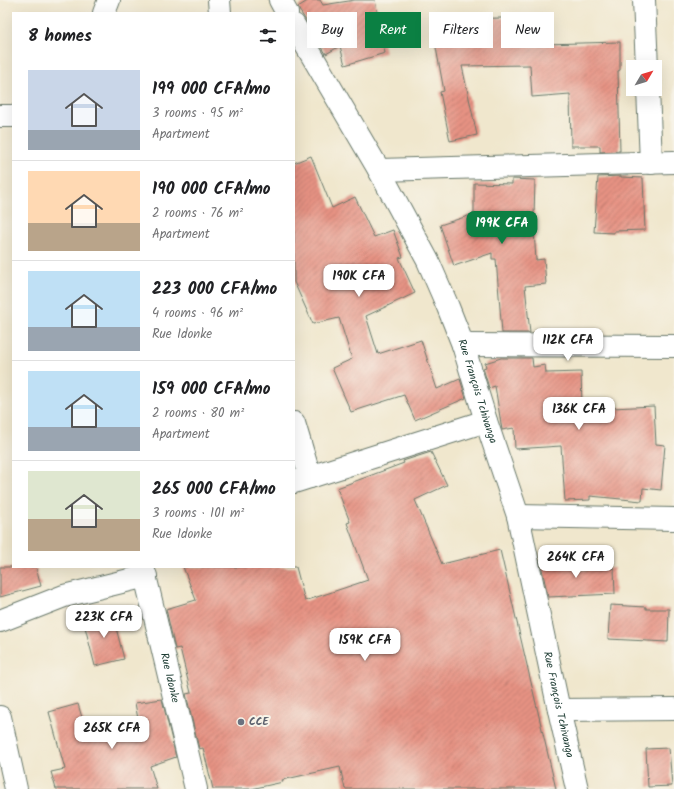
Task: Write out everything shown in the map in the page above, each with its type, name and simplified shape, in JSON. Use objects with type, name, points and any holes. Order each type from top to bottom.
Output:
[{"type":"street","points":[[104,12],[109,0]]},
{"type":"street","points":[[219,0],[220,12]]},
{"type":"street","points":[[280,0],[286,12]]},
{"type":"street","points":[[644,0],[646,60]]},
{"type":"street","name":"Rue François Tchivanga","points":[[295,27],[379,170],[428,261],[463,346],[486,421],[518,516],[558,710],[577,789]]},
{"type":"street","points":[[648,96],[651,163]]},
{"type":"street","points":[[0,116],[12,116]]},
{"type":"street","points":[[379,170],[674,162]]},
{"type":"street","points":[[463,346],[674,346]]},
{"type":"street","points":[[295,429],[302,480],[486,421]]},
{"type":"street","points":[[518,516],[674,519]]},
{"type":"street","points":[[0,621],[64,596],[144,572]]},
{"type":"street","name":"Rue Idonke","points":[[144,572],[196,789]]},
{"type":"street","points":[[558,710],[674,709]]},
{"type":"street","points":[[0,717],[16,789]]},
{"type":"building","points":[[309,0],[320,0],[323,5],[355,0],[375,0],[377,12],[365,12],[365,48],[384,48],[385,53],[345,65],[341,48],[357,48],[357,12],[307,12],[307,22],[298,7]]},
{"type":"building","points":[[493,18],[501,18],[501,48],[554,48],[554,44],[620,42],[620,70],[618,71],[620,151],[600,152],[600,146],[571,146],[570,94],[532,97],[530,65],[462,66],[477,135],[450,141],[440,92],[444,91],[436,48],[493,48]]},
{"type":"building","points":[[322,48],[336,48],[326,54]]},
{"type":"building","points":[[311,156],[332,208],[355,197],[374,237],[393,230],[403,257],[399,258],[415,293],[366,316],[378,354],[421,340],[437,389],[460,379],[466,398],[415,420],[404,395],[351,412],[332,368],[352,359],[339,318],[313,324],[295,284],[295,163]]},
{"type":"building","points":[[621,176],[643,178],[645,230],[614,231],[614,233],[594,232],[598,177]]},
{"type":"building","points":[[512,179],[535,180],[533,216],[536,260],[544,259],[546,284],[525,286],[530,333],[502,333],[496,259],[492,259],[492,253],[454,266],[440,225],[474,214],[474,183],[512,184]]},
{"type":"building","points":[[501,358],[532,358],[533,367],[545,365],[546,373],[581,372],[582,406],[590,406],[591,409],[654,406],[656,444],[665,445],[661,490],[643,488],[642,501],[590,496],[590,500],[565,501],[561,446],[515,449],[514,428],[502,430],[495,386],[489,388],[483,368],[486,367],[485,363]]},
{"type":"building","points":[[431,452],[447,485],[415,500],[442,564],[500,550],[556,789],[345,789],[340,767],[282,780],[283,782],[251,789],[213,789],[203,748],[199,749],[186,694],[191,693],[180,648],[175,649],[166,609],[196,600],[183,568],[296,567],[305,601],[368,580],[347,523],[350,522],[337,488],[404,463],[403,461]]},
{"type":"building","points":[[580,558],[581,570],[614,568],[615,594],[548,597],[540,560]]},
{"type":"building","points":[[0,567],[36,568],[41,586],[0,597]]},
{"type":"building","points":[[610,605],[646,607],[646,609],[669,609],[668,642],[608,639]]},
{"type":"building","points":[[112,612],[124,659],[95,666],[83,619]]},
{"type":"building","points":[[162,699],[176,757],[150,766],[157,789],[56,789],[51,772],[65,769],[49,712],[78,704],[86,731],[138,719],[135,703]]},
{"type":"building","points":[[669,748],[672,786],[648,787],[646,749]]},
{"type":"place","name":"CCE","points":[[241,722]]}]
